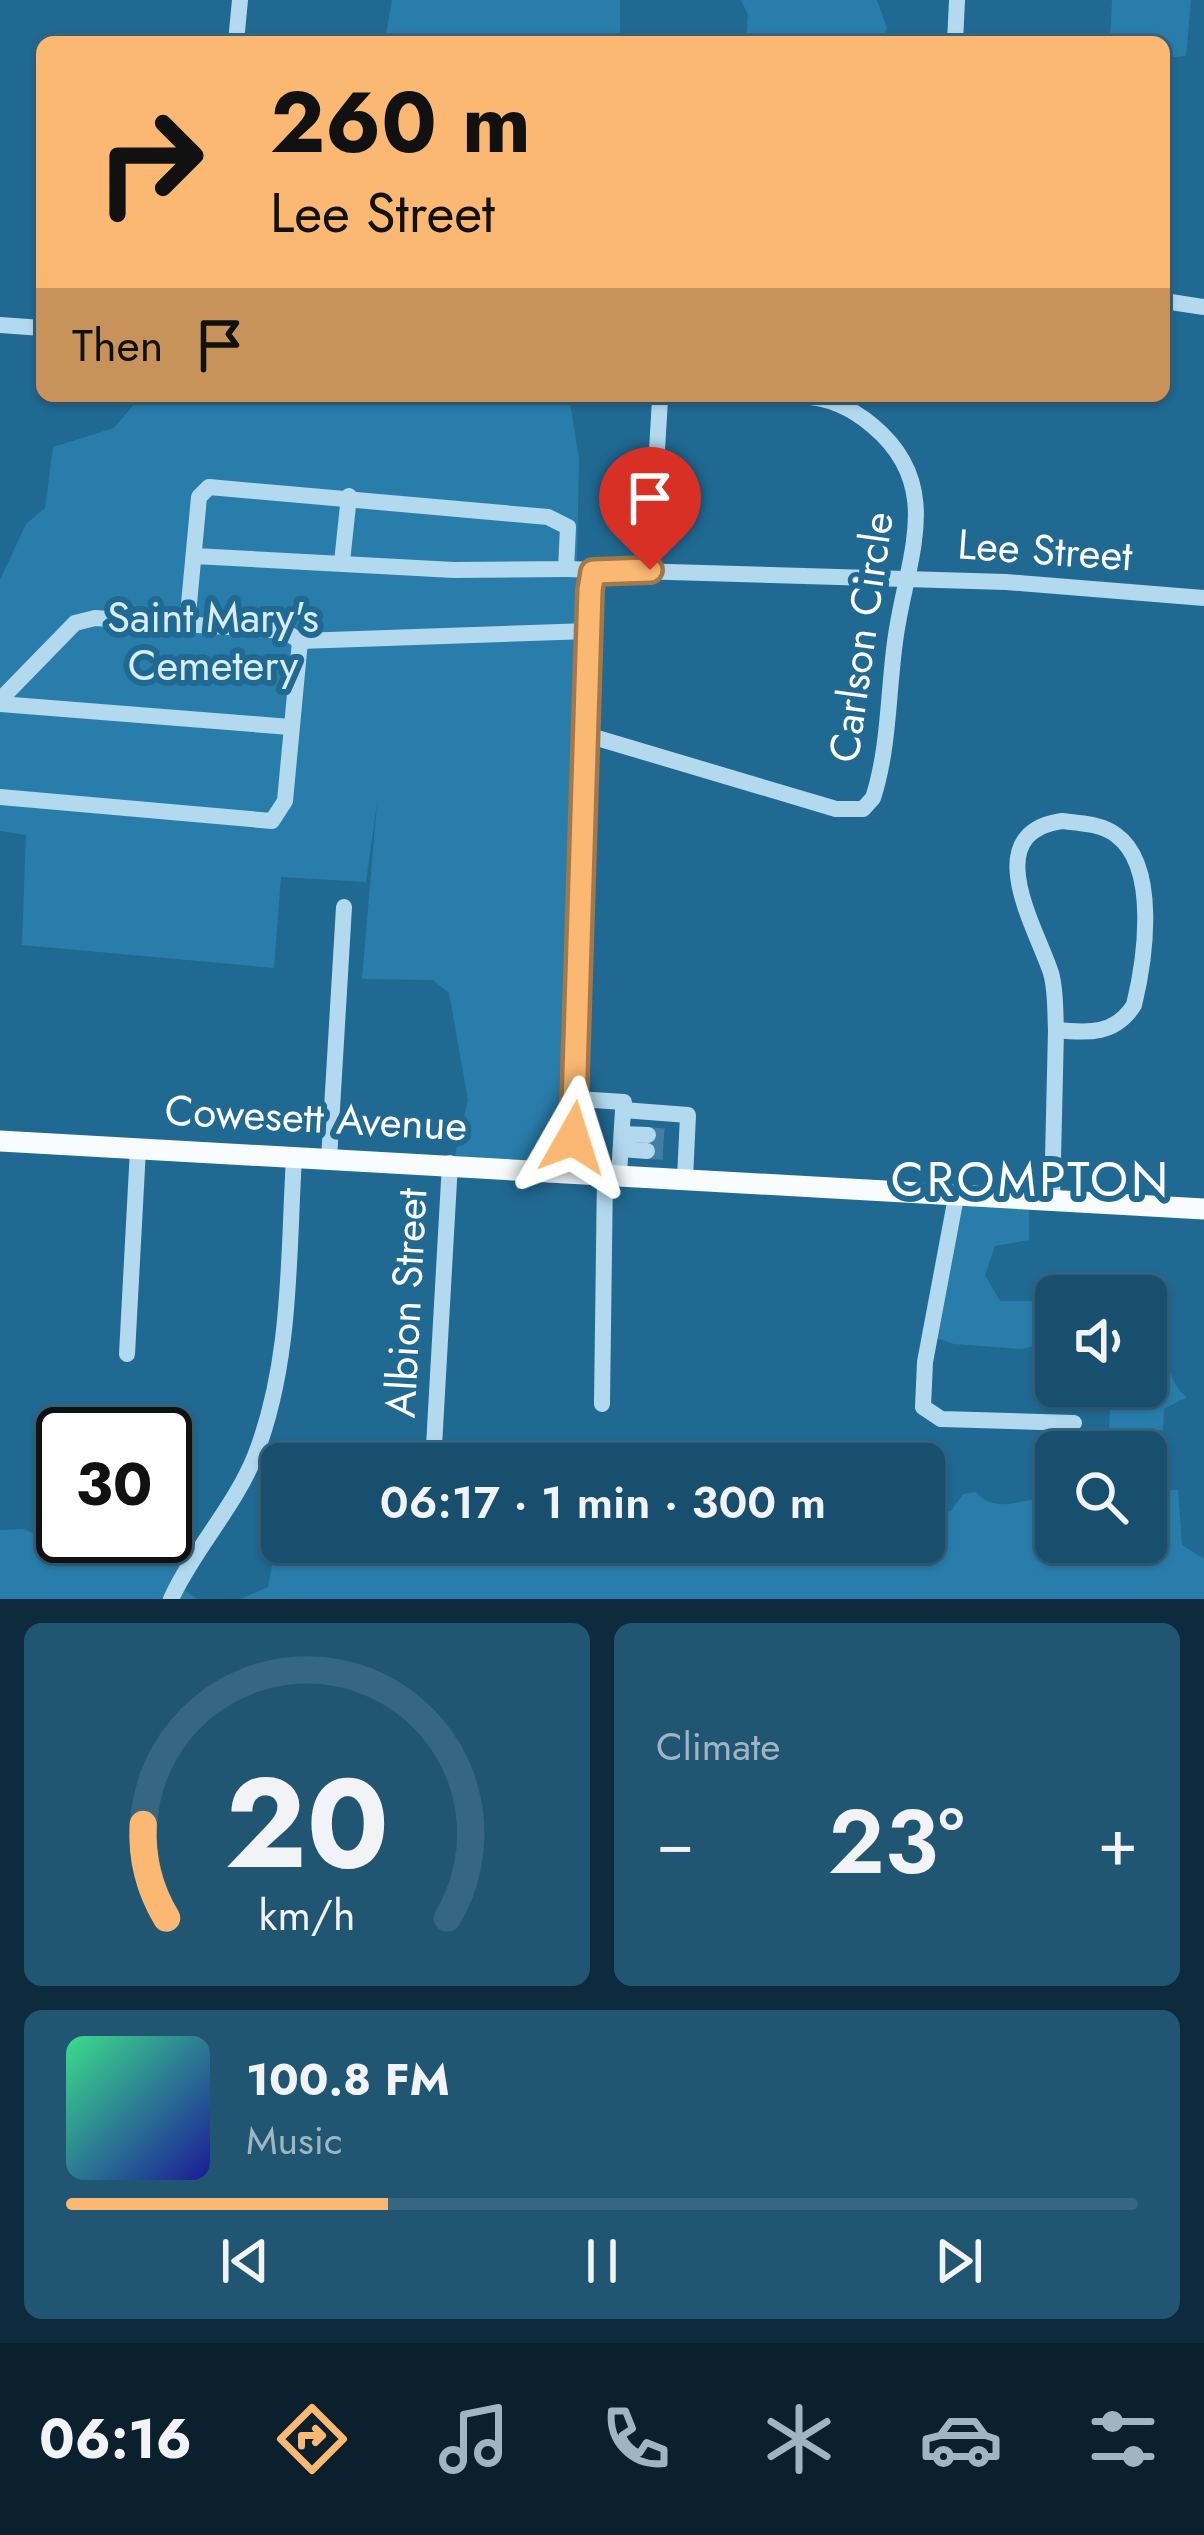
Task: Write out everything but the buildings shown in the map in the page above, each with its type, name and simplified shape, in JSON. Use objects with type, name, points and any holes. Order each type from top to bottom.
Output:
[{"type":"main road","name":"Cowesett Avenue","points":[[0,1141],[450,1163],[1204,1210]]},
{"type":"street","points":[[237,36],[240,0]]},
{"type":"street","points":[[955,36],[957,0]]},
{"type":"street","points":[[1170,302],[1204,307]]},
{"type":"street","points":[[0,325],[36,328]]},
{"type":"street","points":[[650,570],[666,402]]},
{"type":"street","name":"Carlson Circle","points":[[587,735],[801,801],[862,809],[873,799],[897,622],[909,578],[916,491],[898,447],[853,410],[821,402]]},
{"type":"street","points":[[187,625],[200,497],[208,487],[349,496],[564,520],[568,527],[566,569]]},
{"type":"street","points":[[342,562],[349,496]]},
{"type":"street","name":"Lee Street","points":[[194,556],[501,571],[909,578],[1204,598]]},
{"type":"street","points":[[568,1170],[577,1100],[593,572]]},
{"type":"street","points":[[0,702],[75,623],[95,617],[284,632],[300,641],[589,631]]},
{"type":"street","points":[[0,797],[272,821],[285,801],[300,641]]},
{"type":"street","points":[[0,702],[290,727]]},
{"type":"street","points":[[1052,1202],[1057,1030],[1053,977],[1017,880],[1029,836],[1043,824],[1062,821],[1112,830],[1137,860],[1142,946],[1138,985],[1124,1020],[1089,1033],[1057,1030]]},
{"type":"street","points":[[329,1159],[344,907]]},
{"type":"street","points":[[577,1100],[624,1102],[622,1141],[612,1173],[602,1404]]},
{"type":"street","points":[[623,1110],[688,1114],[678,1145],[685,1178]]},
{"type":"street","points":[[622,1141],[647,1143]]},
{"type":"street","points":[[127,1354],[138,1148]]},
{"type":"street","points":[[171,1599],[241,1485],[276,1395],[285,1330],[294,1157]]},
{"type":"street","name":"Albion Street","points":[[434,1443],[450,1163]]},
{"type":"street","points":[[956,1197],[926,1362],[923,1407],[941,1420],[1074,1423]]},
{"type":"green space","points":[[392,0],[620,0],[620,36],[386,35]]},
{"type":"green space","points":[[741,0],[877,0],[887,28],[883,36],[746,36],[748,15]]},
{"type":"green space","points":[[1112,0],[1191,0],[1186,56],[1174,57],[1170,36],[1110,36]]},
{"type":"green space","name":"Saint Mary's Cemetery","points":[[136,402],[570,402],[579,459],[575,675],[587,676],[567,1172],[452,1167],[468,1100],[449,993],[433,980],[362,979],[377,803],[366,882],[281,877],[274,968],[22,945],[26,835],[0,831],[0,580],[26,524],[45,508],[53,447],[114,428]]},
{"type":"green space","points":[[955,1199],[1029,1201],[1029,1240],[995,1246],[985,1275],[1000,1301],[1035,1301],[1035,1345],[1023,1349],[954,1344],[933,1337]]},
{"type":"green space","points":[[1167,1359],[1171,1375],[1187,1397],[1164,1409],[1163,1430],[1109,1431],[1110,1408],[1167,1407]]},
{"type":"green space","points":[[1167,1490],[1178,1490],[1182,1545],[1204,1559],[1204,1599],[240,1599],[268,1587],[272,1565],[278,1563],[945,1563],[945,1512],[951,1511],[963,1494],[976,1492],[989,1502],[1035,1499],[1035,1563],[1167,1563]]},
{"type":"green space","points":[[23,1529],[36,1534],[36,1563],[181,1563],[186,1566],[177,1586],[198,1599],[0,1599],[0,1530]]},
{"type":"tunnel","points":[[648,1135],[670,1137]]},
{"type":"tunnel","points":[[647,1151],[669,1152]]},
{"type":"district","name":"CROMPTON","points":[[1031,1179]]},
{"type":"route","points":[[573,1138],[579,1083],[590,590],[593,572],[650,570]]}]
